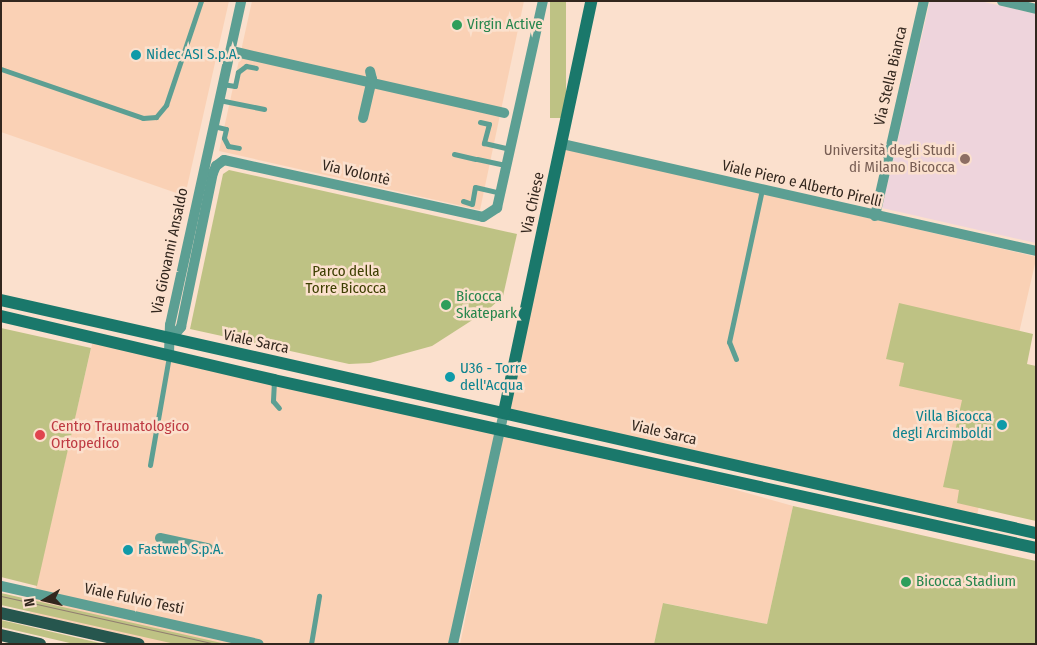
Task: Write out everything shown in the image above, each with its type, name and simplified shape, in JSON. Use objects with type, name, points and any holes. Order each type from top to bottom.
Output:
[{"type":"main road","points":[[1,613],[139,644]]},
{"type":"main road","points":[[1,635],[40,644]]},
{"type":"street","name":"Via Giovanni Ansaldo","points":[[171,339],[170,325],[208,142],[241,1]]},
{"type":"street","points":[[500,193],[544,1]]},
{"type":"street","name":"Via Chiese","points":[[504,412],[591,1]]},
{"type":"street","name":"Via Stella Bianca","points":[[875,216],[924,1]]},
{"type":"street","points":[[1002,1],[1036,9]]},
{"type":"street","points":[[236,52],[373,76],[504,113]]},
{"type":"street","points":[[363,118],[373,76]]},
{"type":"street","points":[[208,142],[214,154],[227,159]]},
{"type":"street","name":"Viale Piero e Alberto Pirelli","points":[[562,144],[1036,251]]},
{"type":"street","name":"Via Giovanni Ansaldo","points":[[171,339],[181,327],[213,174],[218,163],[227,159]]},
{"type":"street","name":"Via Volontè","points":[[227,159],[483,217],[497,208],[500,193]]},
{"type":"street","name":"Viale Sarca","points":[[1,300],[1036,533]]},
{"type":"street","name":"Viale Sarca","points":[[1,316],[170,353],[274,380],[1036,548]]},
{"type":"street","points":[[170,353],[171,339]]},
{"type":"street","points":[[452,644],[504,412]]},
{"type":"street","points":[[160,538],[208,548]]},
{"type":"street","name":"Viale Fulvio Testi","points":[[1,586],[259,644]]},
{"type":"lane","points":[[1,69],[142,118],[156,118],[166,105],[201,1]]},
{"type":"lane","points":[[222,84],[235,86],[238,72],[246,66],[256,68]]},
{"type":"lane","points":[[218,100],[264,109]]},
{"type":"lane","points":[[480,122],[489,124],[484,143],[510,149]]},
{"type":"lane","points":[[212,126],[226,129],[224,138],[228,146],[239,148]]},
{"type":"lane","points":[[454,154],[506,166]]},
{"type":"lane","points":[[463,201],[472,204],[476,187],[500,193]]},
{"type":"lane","points":[[736,359],[729,342],[762,190]]},
{"type":"lane","points":[[150,465],[170,353]]},
{"type":"lane","points":[[274,380],[273,401],[279,408]]},
{"type":"lane","points":[[813,498],[816,485]]},
{"type":"lane","points":[[311,644],[320,596]]},
{"type":"shaded area","points":[[1,1],[229,1],[185,196],[1,132]]},
{"type":"shaded area","points":[[252,1],[524,1],[480,210],[219,151]]},
{"type":"shaded area","name":"Università degli Studi di Milano Bicocca","points":[[930,1],[980,1],[1036,14],[1036,243],[882,208]]},
{"type":"shaded area","points":[[565,148],[1036,257],[976,518],[505,409]]},
{"type":"shaded area","points":[[93,340],[498,432],[451,644],[148,644],[29,617]]},
{"type":"shaded area","points":[[504,431],[608,454],[793,506],[767,624],[664,603],[654,644],[460,644]]},
{"type":"green space","points":[[550,1],[566,1],[566,118],[550,118]]},
{"type":"green space","name":"Parco della Torre Bicocca","points":[[229,170],[517,234],[503,296],[488,310],[432,346],[370,363],[349,364],[190,329],[223,174]]},
{"type":"green space","points":[[899,303],[1033,334],[1027,364],[1036,366],[1036,521],[957,503],[959,490],[943,487],[962,400],[899,386],[904,363],[886,359]]},
{"type":"green space","points":[[1,328],[91,348],[37,586],[1,577]]},
{"type":"green space","name":"Bicocca Stadium","points":[[793,506],[1036,561],[1036,644],[654,644],[663,603],[767,624]]},
{"type":"green space","points":[[1,593],[226,644],[175,644],[1,605]]},
{"type":"green space","points":[[1,620],[104,644],[74,644],[1,627]]},
{"type":"tram line","points":[[1,596],[216,644]]},
{"type":"place","name":"Virgin Active","points":[[457,25]]},
{"type":"place","name":"Nidec ASI S.p.A.","points":[[136,55]]},
{"type":"place","name":"Università degli Studi di Milano Bicocca","points":[[965,159]]},
{"type":"place","name":"Bicocca Skatepark","points":[[446,305]]},
{"type":"place","name":"U36 - Torre dell'Acqua","points":[[450,377]]},
{"type":"place","name":"Villa Bicocca degli Arcimboldi","points":[[1002,425]]},
{"type":"place","name":"Centro Traumatologico Ortopedico","points":[[40,435]]},
{"type":"place","name":"Fastweb S.p.A.","points":[[128,550]]},
{"type":"place","name":"Bicocca Stadium","points":[[906,582]]}]
